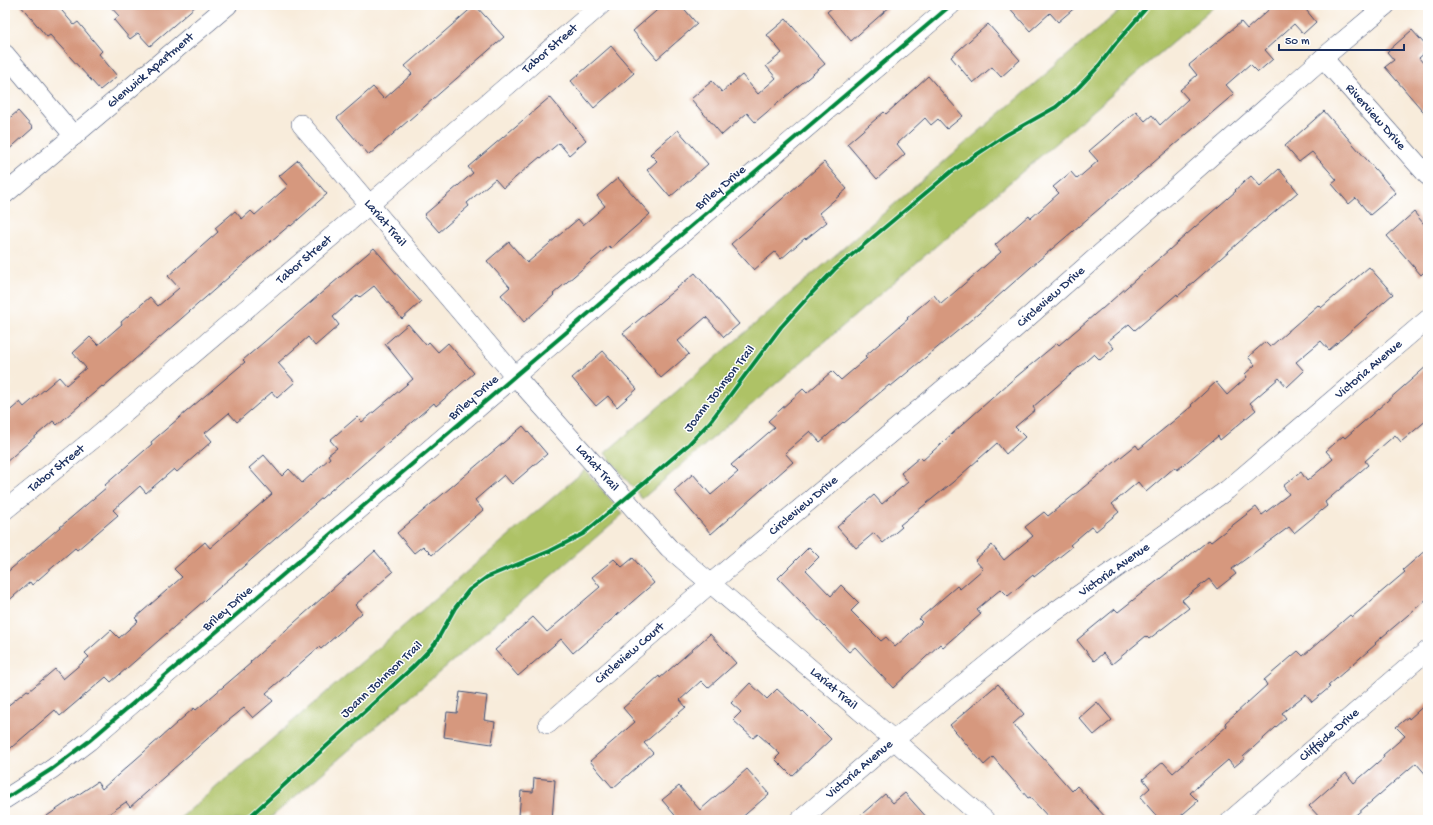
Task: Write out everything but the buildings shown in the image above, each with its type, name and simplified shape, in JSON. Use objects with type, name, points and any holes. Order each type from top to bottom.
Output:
[{"type":"street","name":"Glenwick Apartment","points":[[5,194],[228,5]]},
{"type":"street","name":"Tabor Street","points":[[5,510],[98,435],[601,5]]},
{"type":"street","name":"Briley Drive","points":[[5,799],[90,741],[515,376],[951,5]]},
{"type":"street","name":"Circleview Drive","points":[[711,583],[1002,340],[1323,58],[1386,5]]},
{"type":"street","points":[[5,54],[74,136]]},
{"type":"street","name":"Riverview Drive","points":[[1323,58],[1428,176]]},
{"type":"street","name":"Lariat Trail","points":[[301,124],[515,376],[669,548],[894,740],[985,820]]},
{"type":"street","name":"Victoria Avenue","points":[[800,820],[894,740],[1032,628],[1227,490],[1428,319]]},
{"type":"street","name":"Circleview Court","points":[[548,724],[711,583]]},
{"type":"street","name":"Cliffside Drive","points":[[1231,820],[1428,650]]},
{"type":"green space","points":[[1126,5],[1216,5],[642,499],[605,453]]},
{"type":"green space","points":[[585,470],[623,514],[268,820],[178,820]]},
{"type":"cycle path","points":[[5,799],[52,769],[89,741],[951,5]]},
{"type":"cycle path","name":"Joann Johnson Trail","points":[[246,820],[413,667],[435,644],[455,608],[469,590],[487,577],[550,551],[583,534],[645,482],[689,444],[710,422],[781,327],[835,269],[952,171],[1006,135],[1056,107],[1077,89],[1097,68],[1116,43],[1149,5]]}]
